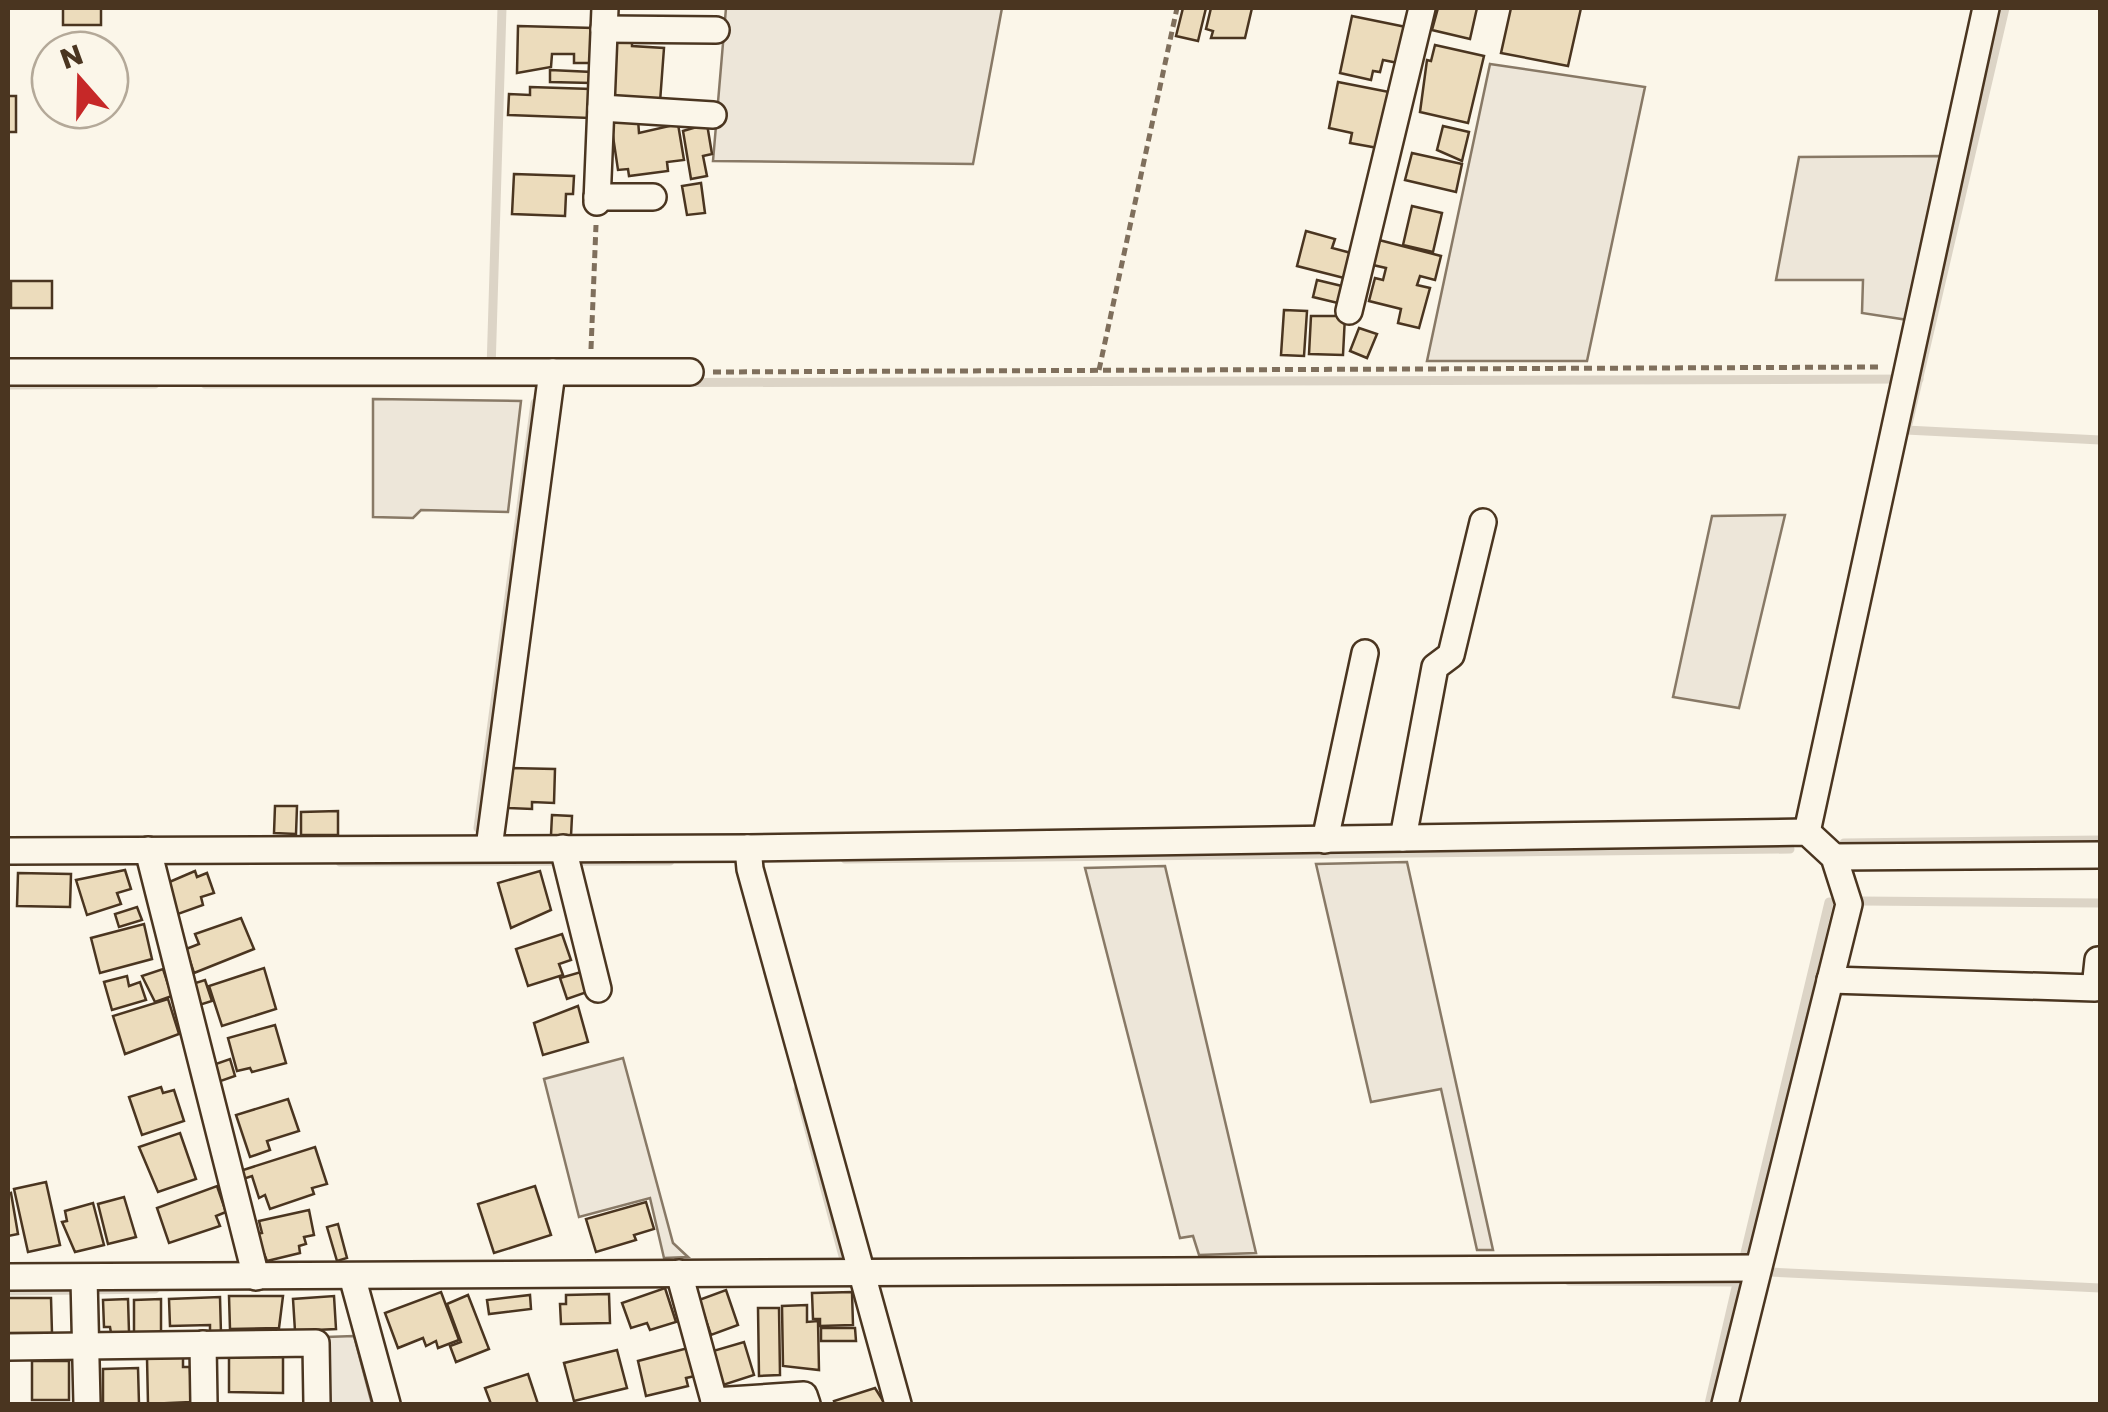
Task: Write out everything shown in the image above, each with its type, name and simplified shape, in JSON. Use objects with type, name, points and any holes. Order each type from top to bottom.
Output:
[{"type":"street","points":[[1350,311],[1422,8]]},
{"type":"street","points":[[1807,832],[1986,8]]},
{"type":"street","points":[[653,197],[597,200],[604,18],[716,30]]},
{"type":"street","points":[[600,108],[713,115]]},
{"type":"street","points":[[8,372],[491,372],[550,381],[590,372],[690,372]]},
{"type":"street","points":[[489,848],[550,381]]},
{"type":"street","points":[[1403,838],[1435,667],[1451,655],[1483,522]]},
{"type":"street","points":[[1326,840],[1365,653]]},
{"type":"street","points":[[8,850],[150,857],[489,848],[564,858],[1807,832],[1834,857],[1849,904],[1725,1404]]},
{"type":"street","points":[[1834,857],[2100,855]]},
{"type":"street","points":[[749,856],[898,1404]]},
{"type":"street","points":[[150,857],[256,1277]]},
{"type":"street","points":[[564,858],[598,988]]},
{"type":"street","points":[[1830,980],[2095,988],[2098,960]]},
{"type":"street","points":[[8,1277],[84,1286],[256,1277],[354,1283],[681,1279],[861,1270],[1757,1268]]},
{"type":"street","points":[[681,1279],[714,1403],[804,1395],[807,1404]]},
{"type":"street","points":[[354,1283],[387,1404]]},
{"type":"street","points":[[84,1286],[87,1404]]},
{"type":"street","points":[[8,1347],[316,1343],[318,1404]]},
{"type":"street","points":[[203,1344],[204,1404]]},
{"type":"path","points":[[1100,370],[1178,8]]},
{"type":"path","points":[[590,372],[597,200]]},
{"type":"path","points":[[690,372],[1820,369],[1907,374]]},
{"type":"shaded area","points":[[726,8],[1002,8],[973,164],[713,161]]},
{"type":"shaded area","points":[[1490,64],[1645,87],[1587,361],[1427,361]]},
{"type":"shaded area","points":[[1943,156],[1908,320],[1862,313],[1863,280],[1776,280],[1799,157]]},
{"type":"shaded area","points":[[373,399],[521,401],[508,512],[421,510],[413,518],[373,517]]},
{"type":"shaded area","points":[[1785,515],[1739,708],[1673,697],[1712,516]]},
{"type":"shaded area","points":[[1407,862],[1493,1250],[1477,1250],[1441,1089],[1371,1102],[1316,864]]},
{"type":"shaded area","points":[[1165,866],[1256,1253],[1199,1255],[1193,1236],[1180,1238],[1085,868]]},
{"type":"shaded area","points":[[623,1058],[673,1243],[688,1257],[664,1258],[650,1198],[579,1217],[544,1079]]},
{"type":"shaded area","points":[[354,1336],[372,1404],[328,1404],[326,1337]]},
{"type":"building","points":[[63,8],[101,8],[101,25],[63,25]]},
{"type":"building","points":[[1183,8],[1206,8],[1198,41],[1176,36]]},
{"type":"building","points":[[1211,8],[1252,8],[1245,38],[1211,38],[1213,31],[1206,29]]},
{"type":"building","points":[[1438,8],[1477,8],[1470,39],[1432,30]]},
{"type":"building","points":[[1511,8],[1581,8],[1568,66],[1501,53]]},
{"type":"building","points":[[1352,16],[1406,27],[1398,63],[1383,60],[1380,72],[1373,71],[1371,80],[1340,73]]},
{"type":"building","points":[[518,26],[594,28],[593,63],[574,63],[574,54],[552,54],[551,67],[517,73]]},
{"type":"building","points":[[614,38],[632,39],[632,46],[664,48],[660,102],[610,99]]},
{"type":"building","points":[[1435,45],[1484,56],[1468,123],[1420,112],[1427,60],[1431,61]]},
{"type":"building","points":[[550,70],[592,72],[591,83],[550,82]]},
{"type":"building","points":[[1338,82],[1389,92],[1378,148],[1350,143],[1352,133],[1329,128]]},
{"type":"building","points":[[530,87],[591,89],[590,118],[508,115],[509,94],[530,95]]},
{"type":"building","points":[[8,96],[16,96],[16,132],[8,132]]},
{"type":"building","points":[[638,119],[639,133],[678,124],[684,160],[667,162],[668,171],[629,176],[628,169],[618,170],[611,123]]},
{"type":"building","points":[[707,124],[712,154],[703,156],[707,176],[691,179],[683,131]]},
{"type":"building","points":[[1443,126],[1469,132],[1462,161],[1437,150]]},
{"type":"building","points":[[1412,153],[1462,164],[1456,192],[1405,180]]},
{"type":"building","points":[[514,174],[574,176],[573,194],[566,194],[565,216],[512,214]]},
{"type":"building","points":[[701,183],[705,213],[687,215],[682,186]]},
{"type":"building","points":[[1412,206],[1442,213],[1433,252],[1403,245]]},
{"type":"building","points":[[1306,231],[1335,239],[1332,248],[1351,253],[1344,278],[1297,266]]},
{"type":"building","points":[[1379,240],[1441,256],[1435,280],[1420,276],[1417,285],[1430,288],[1419,328],[1398,323],[1401,309],[1369,301],[1375,278],[1383,280],[1386,268],[1373,265]]},
{"type":"building","points":[[1317,280],[1346,287],[1342,304],[1313,297]]},
{"type":"building","points":[[11,281],[52,281],[52,308],[11,308]]},
{"type":"building","points":[[1284,310],[1307,311],[1304,356],[1281,355]]},
{"type":"building","points":[[1311,316],[1345,316],[1343,355],[1309,354]]},
{"type":"building","points":[[1359,328],[1377,334],[1367,358],[1350,351]]},
{"type":"building","points":[[509,768],[555,769],[554,803],[532,802],[532,809],[508,808]]},
{"type":"building","points":[[275,806],[297,806],[296,834],[274,833]]},
{"type":"building","points":[[338,811],[338,835],[301,835],[301,812]]},
{"type":"building","points":[[552,815],[572,816],[571,836],[551,835]]},
{"type":"building","points":[[125,870],[131,889],[117,893],[121,904],[87,915],[76,880]]},
{"type":"building","points":[[195,871],[197,877],[207,873],[214,893],[201,897],[203,905],[178,914],[167,883]]},
{"type":"building","points":[[540,871],[551,910],[511,928],[498,883]]},
{"type":"building","points":[[18,873],[71,874],[70,907],[17,906]]},
{"type":"building","points":[[137,907],[142,920],[119,927],[115,914]]},
{"type":"building","points":[[241,918],[254,949],[194,973],[186,949],[199,944],[195,934]]},
{"type":"building","points":[[144,924],[152,959],[100,973],[91,938]]},
{"type":"building","points":[[562,934],[571,960],[559,964],[563,975],[528,986],[516,949]]},
{"type":"building","points":[[264,968],[276,1009],[222,1026],[209,986]]},
{"type":"building","points":[[163,969],[172,996],[155,1002],[142,976]]},
{"type":"building","points":[[581,972],[587,992],[567,999],[560,978]]},
{"type":"building","points":[[127,976],[129,986],[140,982],[146,1000],[112,1010],[104,982]]},
{"type":"building","points":[[205,980],[212,1001],[196,1006],[189,985]]},
{"type":"building","points":[[168,999],[179,1034],[125,1054],[113,1016]]},
{"type":"building","points":[[578,1006],[588,1042],[543,1055],[534,1023]]},
{"type":"building","points":[[275,1025],[286,1063],[252,1072],[250,1068],[237,1071],[228,1038]]},
{"type":"building","points":[[230,1059],[235,1076],[215,1083],[210,1066]]},
{"type":"building","points":[[161,1087],[163,1093],[174,1090],[184,1121],[142,1135],[129,1097]]},
{"type":"building","points":[[288,1099],[299,1131],[267,1141],[270,1150],[250,1157],[236,1115]]},
{"type":"building","points":[[180,1133],[196,1179],[158,1192],[139,1147]]},
{"type":"building","points":[[315,1147],[327,1184],[312,1188],[314,1194],[270,1209],[265,1195],[259,1198],[252,1176],[240,1180],[237,1172]]},
{"type":"building","points":[[46,1182],[60,1245],[28,1252],[14,1189]]},
{"type":"building","points":[[217,1186],[226,1212],[216,1216],[220,1226],[169,1243],[157,1208]]},
{"type":"building","points":[[535,1186],[551,1235],[494,1253],[478,1204]]},
{"type":"building","points":[[11,1193],[18,1234],[8,1236],[8,1194]]},
{"type":"building","points":[[124,1197],[136,1237],[108,1244],[98,1204]]},
{"type":"building","points":[[646,1202],[654,1229],[634,1235],[636,1240],[596,1252],[586,1219]]},
{"type":"building","points":[[93,1203],[104,1245],[75,1252],[62,1222],[67,1221],[65,1211]]},
{"type":"building","points":[[309,1210],[314,1235],[304,1237],[306,1244],[299,1246],[300,1253],[267,1261],[256,1234],[262,1233],[259,1221]]},
{"type":"building","points":[[338,1224],[347,1258],[337,1261],[327,1227]]},
{"type":"building","points":[[665,1288],[676,1322],[650,1330],[647,1323],[631,1328],[622,1303]]},
{"type":"building","points":[[726,1290],[738,1325],[711,1335],[699,1300]]},
{"type":"building","points":[[441,1292],[459,1340],[438,1348],[436,1341],[426,1346],[423,1338],[398,1348],[385,1313]]},
{"type":"building","points":[[852,1292],[853,1325],[820,1326],[820,1319],[813,1319],[812,1293]]},
{"type":"building","points":[[609,1294],[610,1323],[561,1324],[560,1304],[566,1304],[566,1295]]},
{"type":"building","points":[[468,1295],[489,1349],[456,1362],[450,1346],[461,1342],[447,1304]]},
{"type":"building","points":[[530,1295],[531,1309],[489,1314],[487,1300]]},
{"type":"building","points":[[229,1296],[283,1296],[279,1328],[230,1329]]},
{"type":"building","points":[[334,1296],[336,1329],[295,1331],[293,1299]]},
{"type":"building","points":[[220,1297],[221,1334],[210,1334],[210,1325],[170,1326],[169,1299]]},
{"type":"building","points":[[8,1298],[51,1298],[52,1333],[8,1333]]},
{"type":"building","points":[[128,1299],[129,1332],[111,1333],[110,1327],[104,1327],[103,1300]]},
{"type":"building","points":[[161,1299],[161,1333],[134,1333],[134,1300]]},
{"type":"building","points":[[807,1305],[807,1322],[818,1321],[819,1370],[783,1366],[782,1306]]},
{"type":"building","points":[[758,1308],[779,1308],[780,1375],[759,1376]]},
{"type":"building","points":[[821,1328],[855,1328],[856,1341],[821,1341]]},
{"type":"building","points":[[744,1342],[754,1375],[723,1385],[713,1351]]},
{"type":"building","points":[[688,1348],[695,1376],[686,1378],[688,1386],[646,1396],[638,1361]]},
{"type":"building","points":[[617,1350],[627,1388],[574,1401],[564,1363]]},
{"type":"building","points":[[183,1357],[183,1367],[190,1367],[191,1402],[148,1404],[147,1358]]},
{"type":"building","points":[[229,1357],[283,1357],[283,1393],[229,1392]]},
{"type":"building","points":[[32,1361],[69,1361],[69,1400],[32,1400]]},
{"type":"building","points":[[138,1368],[139,1404],[103,1404],[103,1369]]},
{"type":"building","points":[[528,1374],[538,1404],[491,1404],[485,1388]]},
{"type":"building","points":[[875,1388],[885,1404],[835,1404],[834,1401]]},
{"type":"waterway","points":[[491,370],[502,8]]},
{"type":"waterway","points":[[1908,424],[2005,8]]},
{"type":"waterway","points":[[205,384],[1919,379]]},
{"type":"waterway","points":[[8,385],[155,384]]},
{"type":"waterway","points":[[478,828],[535,403]]},
{"type":"waterway","points":[[1906,430],[2100,440]]},
{"type":"waterway","points":[[1844,843],[2100,840]]},
{"type":"waterway","points":[[845,859],[1790,849]]},
{"type":"waterway","points":[[340,862],[670,861]]},
{"type":"waterway","points":[[1861,901],[2100,903]]},
{"type":"waterway","points":[[1745,1253],[1829,902]]},
{"type":"waterway","points":[[798,1089],[843,1256]]},
{"type":"waterway","points":[[1769,1272],[2100,1288]]},
{"type":"waterway","points":[[1709,1404],[1738,1279]]},
{"type":"waterway","points":[[1569,1281],[1737,1282]]},
{"type":"waterway","points":[[8,1291],[155,1289]]}]
